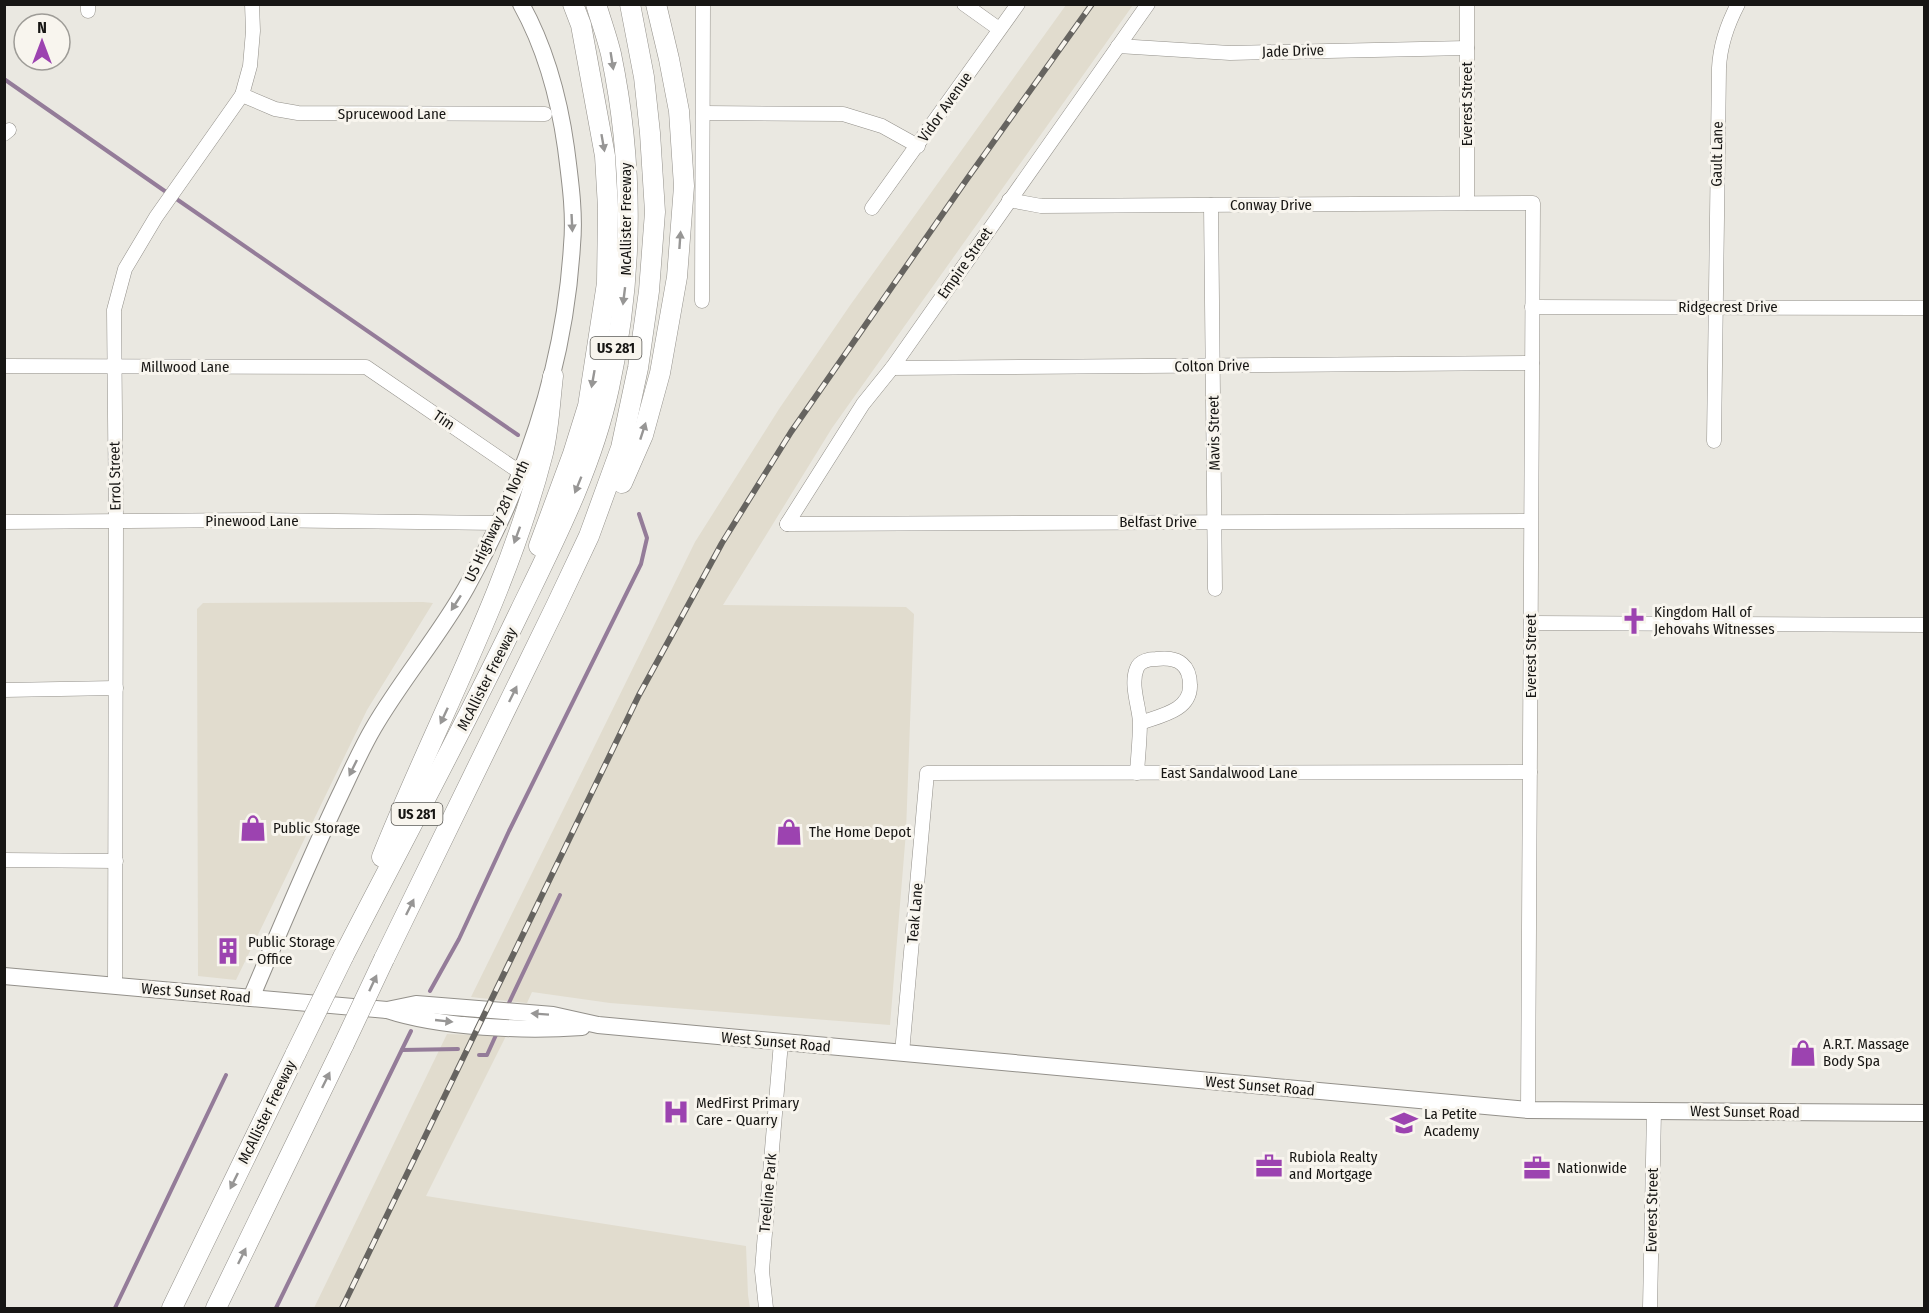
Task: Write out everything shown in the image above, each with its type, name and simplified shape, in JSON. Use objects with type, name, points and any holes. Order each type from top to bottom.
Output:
[{"type":"highway","points":[[492,671],[573,454],[588,406],[607,283],[608,208],[605,156],[581,26],[573,4]]},
{"type":"highway","name":"McAllister Freeway","points":[[172,1308],[343,957],[492,671],[555,540],[580,482],[609,389],[627,274],[629,199],[625,148],[610,52],[596,4]]},
{"type":"highway","name":"McAllister Freeway","points":[[216,1308],[579,558],[604,498],[621,448],[638,368],[649,291],[655,212],[644,77],[630,4]]},
{"type":"highway","points":[[579,558],[610,509],[643,435],[660,373],[677,277],[684,186],[679,111],[656,4]]},
{"type":"highway","points":[[343,957],[408,793],[450,701],[531,496],[544,451],[553,376]]},
{"type":"main road","name":"US Highway 281 North","points":[[251,998],[322,832],[368,738],[465,589],[499,523],[521,473],[553,376],[567,302],[573,242],[570,181],[561,112],[555,86],[541,46],[521,4]]},
{"type":"main road","name":"West Sunset Road","points":[[4,976],[387,1010],[416,1004],[553,1015],[598,1025],[1528,1110],[1924,1113]]},
{"type":"street","name":"Errol Street","points":[[115,986],[114,310],[125,269],[156,217],[243,95],[250,66],[253,30],[252,4]]},
{"type":"street","points":[[702,301],[704,4]]},
{"type":"street","points":[[964,4],[999,29]]},
{"type":"street","name":"Vidor Avenue","points":[[872,208],[1018,4]]},
{"type":"street","name":"Empire Street","points":[[786,524],[863,404],[892,368],[1148,4]]},
{"type":"street","name":"Everest Street","points":[[1467,4],[1467,203]]},
{"type":"street","name":"Gault Lane","points":[[1714,441],[1719,68],[1720,55],[1738,4]]},
{"type":"street","name":"Jade Drive","points":[[1118,45],[1230,53],[1467,48]]},
{"type":"street","name":"Sprucewood Lane","points":[[243,95],[275,109],[298,113],[545,114]]},
{"type":"street","points":[[703,113],[843,114],[876,123],[918,146]]},
{"type":"street","name":"Conway Drive","points":[[1009,200],[1041,206],[1533,203]]},
{"type":"street","name":"Everest Street","points":[[1528,1110],[1533,203]]},
{"type":"street","name":"Mavis Street","points":[[1211,205],[1215,589]]},
{"type":"street","name":"Ridgecrest Drive","points":[[1532,307],[1924,308]]},
{"type":"street","name":"Colton Drive","points":[[892,368],[1532,363]]},
{"type":"street","name":"Millwood Lane","points":[[4,366],[366,367]]},
{"type":"street","name":"Tim","points":[[366,367],[521,473]]},
{"type":"street","name":"Pinewood Lane","points":[[4,522],[252,520],[499,523]]},
{"type":"street","name":"Belfast Drive","points":[[786,524],[1530,521]]},
{"type":"street","points":[[1531,623],[1924,625]]},
{"type":"street","points":[[1137,773],[1140,723],[1135,688],[1137,667],[1151,659],[1177,660],[1186,668],[1190,678],[1190,689],[1184,703],[1175,711],[1140,723]]},
{"type":"street","points":[[4,690],[116,687]]},
{"type":"street","name":"East Sandalwood Lane","points":[[927,773],[1530,772]]},
{"type":"street","name":"Teak Lane","points":[[903,1053],[927,773]]},
{"type":"street","points":[[4,860],[116,861]]},
{"type":"street","name":"Treeline Park","points":[[766,1308],[762,1270],[781,1042]]},
{"type":"street","name":"Everest Street","points":[[1650,1308],[1654,1111]]},
{"type":"shaded area","points":[[1066,5],[1133,5],[832,428],[723,605],[906,607],[914,614],[906,832],[890,1025],[610,1003],[532,992],[527,1003],[471,997],[695,542],[779,409],[851,304]]},
{"type":"shaded area","name":"Public Storage","points":[[203,603],[433,603],[367,710],[236,980],[198,976],[197,609]]},
{"type":"shaded area","points":[[447,1034],[506,1036],[426,1196],[746,1246],[750,1308],[314,1308]]},
{"type":"waterway","points":[[4,79],[169,194]]},
{"type":"waterway","points":[[175,198],[518,435]]},
{"type":"waterway","points":[[430,991],[459,939],[509,831],[641,564],[647,538],[639,514]]},
{"type":"waterway","points":[[508,1005],[560,895]]},
{"type":"waterway","points":[[276,1308],[411,1031]]},
{"type":"waterway","points":[[479,1055],[487,1055],[496,1035]]},
{"type":"waterway","points":[[402,1050],[458,1049]]},
{"type":"waterway","points":[[115,1308],[226,1075]]},
{"type":"railway","points":[[342,1308],[639,695],[722,543],[791,432],[1092,4]]},
{"type":"place","name":"Kingdom Hall of Jehovahs Witnesses","points":[[1634,621]]},
{"type":"place","name":"Public Storage","points":[[253,828]]},
{"type":"place","name":"The Home Depot","points":[[789,832]]},
{"type":"place","name":"Public Storage - Office","points":[[228,951]]},
{"type":"place","name":"A.R.T. Massage Body Spa","points":[[1803,1053]]},
{"type":"place","name":"MedFirst Primary Care - Quarry","points":[[676,1112]]},
{"type":"place","name":"La Petite Academy","points":[[1404,1123]]},
{"type":"place","name":"Rubiola Realty and Mortgage","points":[[1269,1166]]},
{"type":"place","name":"Nationwide","points":[[1537,1168]]}]
